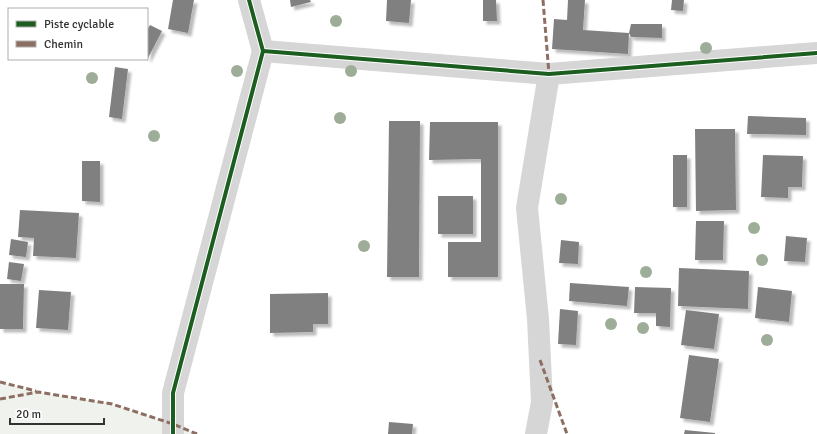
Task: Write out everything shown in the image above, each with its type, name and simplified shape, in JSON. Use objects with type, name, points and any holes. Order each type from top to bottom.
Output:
[{"type":"street","points":[[174,434],[173,393],[263,50],[249,0]]},
{"type":"street","points":[[263,50],[549,74],[817,53]]},
{"type":"street","points":[[536,434],[542,402],[538,319],[527,208],[549,74]]},
{"type":"shaded area","points":[[0,382],[38,392],[112,404],[173,424],[197,434],[0,434]]},
{"type":"building","points":[[173,0],[194,0],[188,33],[168,29]]},
{"type":"building","points":[[290,0],[310,0],[311,2],[291,7]]},
{"type":"building","points":[[387,0],[411,0],[409,23],[386,21]]},
{"type":"building","points":[[483,0],[496,0],[497,21],[483,21]]},
{"type":"building","points":[[568,0],[585,0],[583,30],[629,33],[628,54],[552,49],[554,19],[567,20]]},
{"type":"building","points":[[672,0],[684,0],[683,11],[671,10]]},
{"type":"building","points":[[631,24],[662,24],[662,38],[631,37],[629,33]]},
{"type":"building","points":[[150,25],[162,31],[148,58],[148,28]]},
{"type":"building","points":[[115,67],[128,69],[122,119],[109,117]]},
{"type":"building","points":[[748,116],[806,118],[806,135],[747,134]]},
{"type":"building","points":[[389,121],[420,121],[419,277],[387,277]]},
{"type":"building","points":[[430,122],[498,122],[498,277],[448,277],[448,242],[481,242],[481,159],[429,160]]},
{"type":"building","points":[[695,129],[735,129],[736,210],[696,211]]},
{"type":"building","points":[[673,155],[687,155],[687,207],[673,207]]},
{"type":"building","points":[[763,155],[803,156],[802,187],[788,187],[788,198],[761,197]]},
{"type":"building","points":[[82,161],[100,161],[100,202],[82,201]]},
{"type":"building","points":[[438,196],[473,196],[473,234],[438,234]]},
{"type":"building","points":[[20,210],[79,213],[76,258],[33,256],[34,238],[18,237]]},
{"type":"building","points":[[696,221],[724,221],[723,260],[695,260]]},
{"type":"building","points":[[786,236],[807,238],[805,262],[784,261]]},
{"type":"building","points":[[11,239],[28,242],[26,257],[9,255]]},
{"type":"building","points":[[561,240],[579,242],[578,264],[559,263]]},
{"type":"building","points":[[9,262],[24,264],[21,281],[7,279]]},
{"type":"building","points":[[679,268],[749,271],[748,309],[678,306]]},
{"type":"building","points":[[570,283],[629,287],[627,306],[569,301]]},
{"type":"building","points":[[0,284],[24,284],[23,329],[0,329]]},
{"type":"building","points":[[635,287],[671,288],[670,327],[656,326],[656,313],[634,313]]},
{"type":"building","points":[[758,287],[792,291],[789,322],[755,318]]},
{"type":"building","points":[[39,290],[71,292],[68,330],[36,328]]},
{"type":"building","points":[[328,293],[328,324],[313,324],[313,332],[270,333],[270,294]]},
{"type":"building","points":[[560,309],[578,311],[576,345],[558,344]]},
{"type":"building","points":[[686,310],[719,314],[714,349],[681,345]]},
{"type":"building","points":[[689,355],[719,359],[710,422],[680,418]]},
{"type":"building","points":[[389,422],[413,424],[412,434],[388,434]]},
{"type":"building","points":[[685,430],[715,433],[715,434],[684,434]]},
{"type":"marked path","points":[[543,0],[549,74]]},
{"type":"marked path","points":[[540,360],[567,434]]},
{"type":"marked path","points":[[0,382],[36,391]]},
{"type":"marked path","points":[[0,399],[38,392],[112,404],[173,424],[197,434]]},
{"type":"cycle path","points":[[173,434],[173,393],[263,51],[249,0]]},
{"type":"cycle path","points":[[263,51],[549,74],[817,53]]}]
